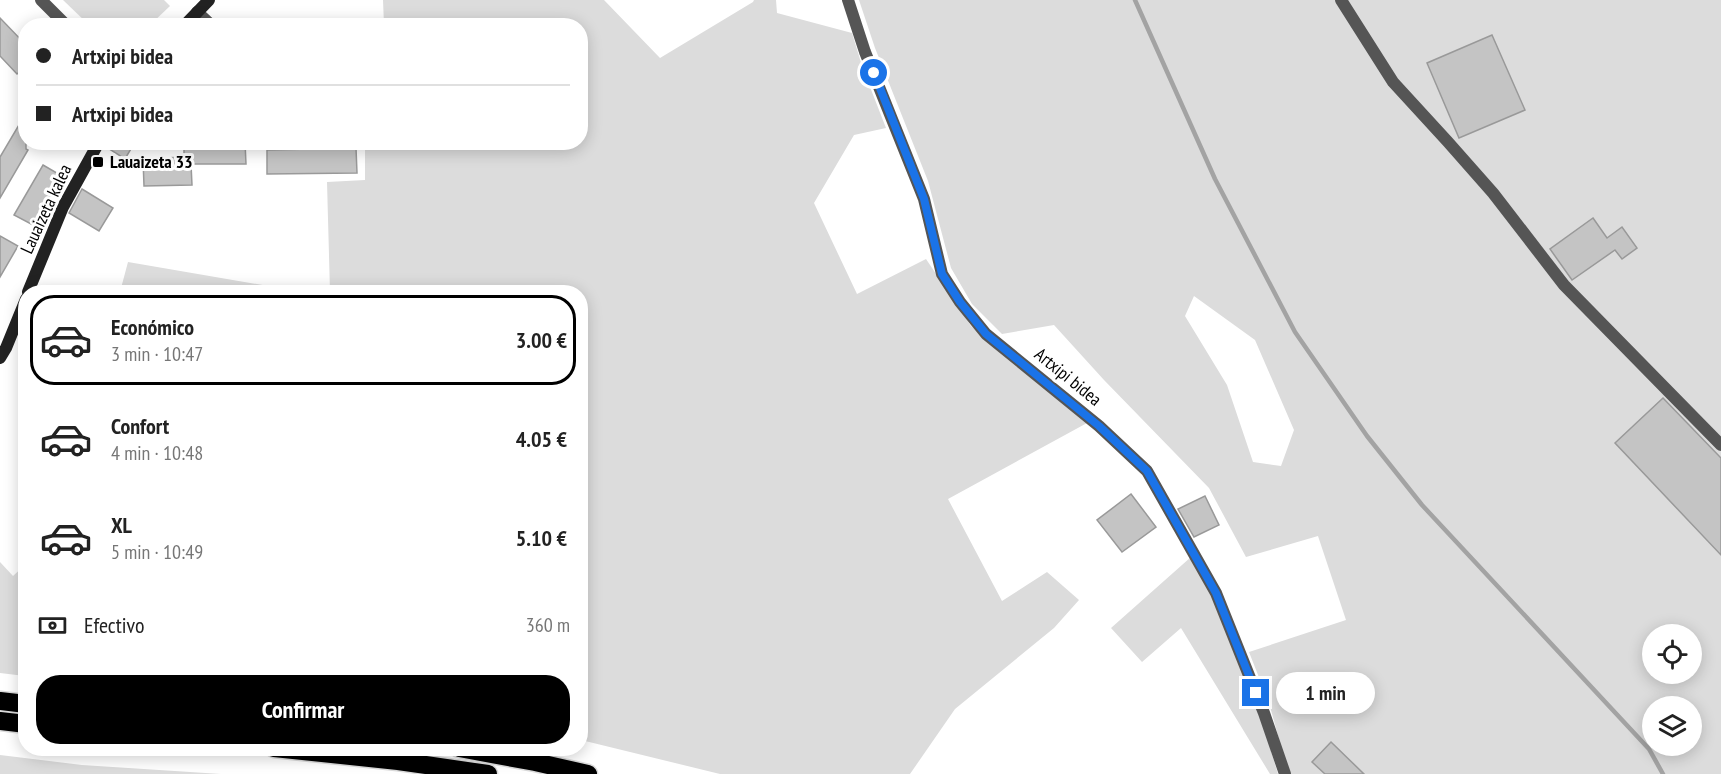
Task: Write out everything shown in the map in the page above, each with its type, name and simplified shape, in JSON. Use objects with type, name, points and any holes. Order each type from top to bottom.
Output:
[{"type":"highway","points":[[0,701],[18,703]]},
{"type":"highway","points":[[0,721],[18,723]]},
{"type":"highway","points":[[350,756],[488,774]]},
{"type":"highway","points":[[502,756],[588,774]]},
{"type":"street","points":[[41,0],[59,18]]},
{"type":"street","points":[[191,18],[209,0]]},
{"type":"street","name":"Artxipi bidea","points":[[848,0],[924,199],[942,274],[960,302],[986,334],[1099,426],[1147,471],[1216,593],[1264,712],[1285,774]]},
{"type":"street","points":[[1341,0],[1393,82],[1492,193],[1564,285],[1721,446]]},
{"type":"street","points":[[197,12],[203,18]]},
{"type":"street","name":"Lauaizeta kalea","points":[[31,285],[63,207],[95,150]]},
{"type":"street","points":[[0,358],[18,319]]},
{"type":"shaded area","points":[[63,0],[164,0],[170,6],[157,18],[82,18]]},
{"type":"shaded area","points":[[383,0],[604,0],[660,58],[754,0],[776,0],[777,13],[852,33],[886,128],[854,135],[814,203],[857,294],[926,259],[971,326],[1087,423],[948,499],[1002,601],[1047,572],[1079,600],[1054,628],[955,709],[910,774],[720,774],[588,742],[588,285],[330,285],[327,182],[365,180],[365,150],[588,150],[588,18],[384,18]]},
{"type":"shaded area","points":[[859,0],[1721,0],[1721,774],[1291,774],[1287,768],[1269,703],[1249,652],[1346,620],[1318,536],[1246,557],[1209,488],[1054,325],[1002,334],[972,304],[951,268],[928,181],[875,48]],"holes":[[[1194,296],[1255,340],[1294,430],[1281,466],[1253,462],[1227,385],[1185,316]]]},
{"type":"shaded area","points":[[128,262],[262,285],[122,285]]},
{"type":"shaded area","points":[[1191,557],[1211,593],[1260,715],[1278,774],[1270,774],[1181,628],[1142,662],[1111,628]]},
{"type":"shaded area","points":[[0,562],[13,576],[18,571],[18,675],[0,673]]},
{"type":"shaded area","points":[[0,755],[82,765],[221,774],[0,774]]},
{"type":"building","points":[[0,18],[18,37],[18,73],[0,56]]},
{"type":"building","points":[[1492,35],[1525,110],[1459,138],[1427,63]]},
{"type":"building","points":[[18,127],[18,150],[28,150],[0,198],[0,157]]},
{"type":"building","points":[[111,150],[130,150],[125,159]]},
{"type":"building","points":[[184,150],[245,150],[246,164],[191,164],[192,185],[144,186],[143,159],[184,157]]},
{"type":"building","points":[[267,150],[356,150],[357,173],[267,174]]},
{"type":"building","points":[[43,165],[62,176],[33,225],[14,215]]},
{"type":"building","points":[[82,189],[113,208],[99,231],[69,213]]},
{"type":"building","points":[[1593,218],[1607,238],[1622,227],[1637,248],[1622,259],[1615,250],[1572,280],[1550,249]]},
{"type":"building","points":[[0,236],[18,246],[0,277]]},
{"type":"building","points":[[1663,398],[1721,458],[1721,555],[1615,443]]},
{"type":"building","points":[[1131,494],[1156,527],[1122,552],[1097,520]]},
{"type":"building","points":[[1205,496],[1219,525],[1194,537],[1178,509]]},
{"type":"building","points":[[1331,742],[1364,774],[1325,774],[1312,762]]},
{"type":"waterway","points":[[1135,0],[1215,179],[1295,332],[1367,436],[1422,505],[1649,749],[1663,774]]},
{"type":"place","name":"Lauaizeta 33","points":[[98,162]]},
{"type":"route","points":[[874,73],[924,199],[942,274],[960,302],[986,334],[1099,426],[1147,471],[1216,593],[1256,693]]}]
